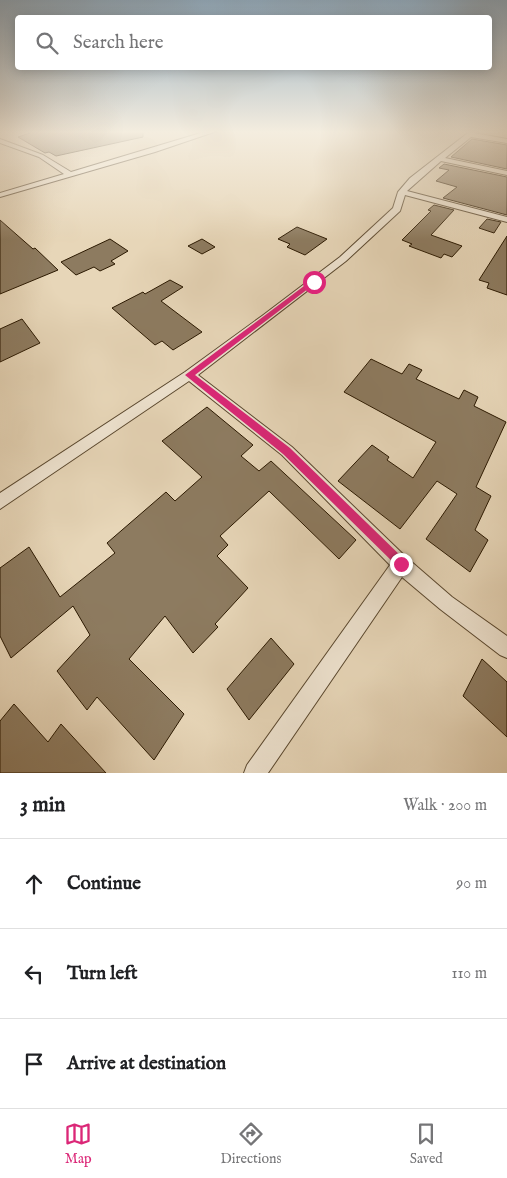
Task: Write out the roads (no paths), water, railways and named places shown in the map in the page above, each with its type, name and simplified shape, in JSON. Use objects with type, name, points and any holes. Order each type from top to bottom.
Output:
[{"type":"street","points":[[59,168],[70,175]]},
{"type":"street","points":[[0,195],[93,168]]},
{"type":"street","points":[[0,502],[189,375],[343,259],[397,209],[402,192],[428,168]]},
{"type":"street","points":[[487,168],[507,172]]},
{"type":"street","points":[[402,192],[507,220]]},
{"type":"street","points":[[189,375],[287,451],[401,564],[446,603],[507,648]]},
{"type":"street","points":[[255,773],[401,564]]}]
